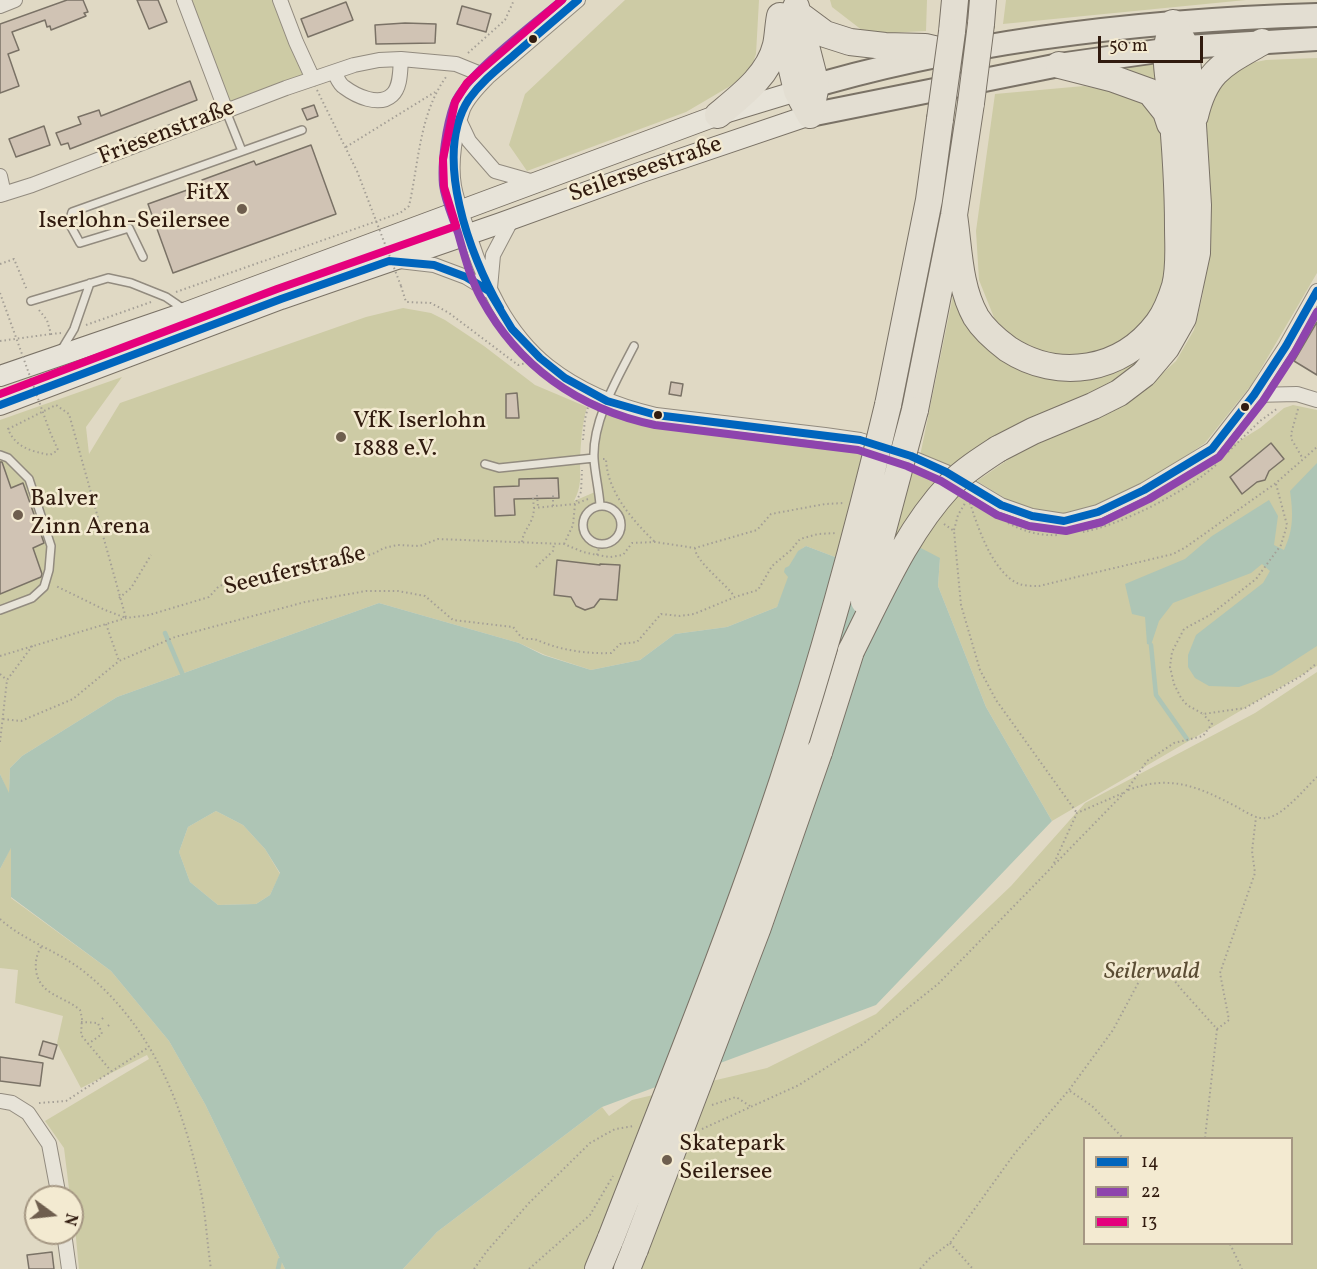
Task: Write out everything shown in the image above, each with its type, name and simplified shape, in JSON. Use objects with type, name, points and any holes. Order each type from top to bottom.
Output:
[{"type":"highway","points":[[598,1269],[682,1056],[783,780],[842,588],[888,405],[928,200],[956,0]]},
{"type":"highway","points":[[787,8],[825,34],[850,42],[925,47],[951,42]]},
{"type":"highway","points":[[787,8],[807,88],[810,115]]},
{"type":"highway","points":[[718,115],[749,89],[764,71],[776,47],[787,8]]},
{"type":"highway","points":[[631,1259],[758,927],[819,752],[851,651],[915,410],[954,215],[982,12]]},
{"type":"highway","points":[[851,651],[894,566],[920,522],[951,485],[998,449],[1033,430],[1119,393],[1144,374],[1166,348],[1182,318],[1197,253],[1198,205],[1193,125],[1176,49],[1173,23]]},
{"type":"highway","points":[[1193,125],[1200,95],[1209,79],[1223,65],[1262,42]]},
{"type":"highway","points":[[1175,145],[1176,49]]},
{"type":"highway","points":[[954,215],[965,291],[977,318],[994,339],[1019,356],[1048,366],[1077,368],[1102,364],[1125,354],[1158,323],[1167,308],[1176,284],[1178,241],[1178,166],[1166,112],[1150,92],[1114,79],[1059,65]]},
{"type":"main road","name":"Seilerseestraße","points":[[0,376],[187,312],[718,115],[951,42],[1211,19],[1317,15]]},
{"type":"main road","name":"Seilerseestraße","points":[[0,405],[281,299],[810,115],[1059,65],[1176,49],[1317,39]]},
{"type":"street","points":[[0,6],[15,0]]},
{"type":"street","points":[[184,0],[226,111]]},
{"type":"street","points":[[280,0],[313,79]]},
{"type":"street","points":[[578,0],[475,90],[464,107],[460,122],[453,159],[454,185],[489,291],[512,329],[540,358],[565,378],[607,401],[656,415],[860,440],[911,456],[938,468],[1001,505],[1032,516],[1064,521],[1098,512],[1144,490],[1212,449],[1254,394],[1286,346],[1317,291]]},
{"type":"street","points":[[334,72],[342,86],[364,98],[380,101],[392,96],[397,87],[401,59]]},
{"type":"street","name":"Friesenstraße","points":[[2,194],[65,173],[313,79],[379,60],[401,59],[456,64],[488,77]]},
{"type":"street","points":[[460,122],[469,141],[495,171],[534,182]]},
{"type":"street","points":[[0,176],[2,194]]},
{"type":"street","points":[[489,291],[493,255],[512,219]]},
{"type":"street","points":[[389,261],[434,265],[466,277],[489,291]]},
{"type":"street","points":[[1254,394],[1300,395],[1317,400]]},
{"type":"street","points":[[0,1101],[12,1103],[28,1113],[49,1144],[57,1185]]},
{"type":"street","points":[[66,1245],[69,1269]]},
{"type":"lane","points":[[226,111],[242,151]]},
{"type":"lane","points":[[143,257],[129,228],[80,243],[69,223],[72,212],[302,130]]},
{"type":"lane","points":[[31,301],[108,278],[131,283],[166,297],[187,312]]},
{"type":"lane","points":[[58,356],[74,329],[90,283]]},
{"type":"lane","points":[[600,505],[594,458],[600,422],[607,401],[634,346]]},
{"type":"lane","points":[[0,455],[8,459],[30,479],[51,546],[49,570],[44,587],[32,598],[0,610]]},
{"type":"lane","points":[[485,464],[499,468],[594,458]]},
{"type":"lane","points":[[600,505],[616,510],[622,522],[618,537],[610,543],[600,544],[587,538],[583,524],[587,512],[600,505]]},
{"type":"path","points":[[0,341],[74,329],[399,213],[410,206],[425,120],[435,92],[456,64],[506,20],[514,0]]},
{"type":"path","points":[[313,79],[357,171],[406,302],[430,303],[449,313],[518,365],[540,358]]},
{"type":"path","points":[[346,147],[435,92]]},
{"type":"path","points":[[0,264],[14,259],[31,301],[47,320],[51,334]]},
{"type":"path","points":[[0,293],[50,432],[58,450],[50,455],[35,452],[13,441],[8,429],[56,405],[69,414],[126,618]]},
{"type":"path","points":[[564,544],[573,525],[575,504],[581,492],[585,419],[592,394]]},
{"type":"path","points":[[1300,395],[1291,434],[1303,459]]},
{"type":"path","points":[[1077,813],[996,700],[980,670],[962,605],[954,531],[958,515],[969,498],[987,549],[1006,573],[1020,585],[1039,586],[1173,554],[1275,483],[1317,447]]},
{"type":"path","points":[[594,458],[606,459],[613,487],[634,522],[655,542]]},
{"type":"path","points":[[697,1132],[799,1085],[863,1044],[930,990],[1126,791],[1146,761],[1174,743],[1203,736],[1212,724],[1203,714],[1181,698],[1174,684],[1170,667],[1172,652],[1184,628],[1210,615],[1256,579],[1281,545],[1287,525],[1275,483]]},
{"type":"path","points":[[534,508],[575,504],[599,494]]},
{"type":"path","points":[[537,495],[538,507]]},
{"type":"path","points":[[553,495],[553,506]]},
{"type":"path","points":[[521,542],[533,520],[533,498]]},
{"type":"path","points":[[600,544],[597,555],[610,557],[623,555],[632,543],[655,542],[695,548],[757,530],[771,514],[825,504],[848,503]]},
{"type":"path","points":[[938,518],[954,531]]},
{"type":"path","name":"Seeuferstraße","points":[[0,656],[126,618],[148,615],[209,597],[219,586],[313,564],[330,567],[397,546],[420,546],[438,539],[564,544],[597,555]]},
{"type":"path","points":[[536,567],[553,551],[554,543]]},
{"type":"path","points":[[3,719],[21,721],[73,699],[119,661],[175,637],[305,602],[366,591],[398,591],[425,596],[453,620],[513,627],[523,638],[538,640],[541,644],[560,649],[580,653],[611,653],[620,644],[637,642],[661,614],[680,616],[694,614],[735,597],[700,559],[695,548]]},
{"type":"path","points":[[120,598],[131,588],[151,555]]},
{"type":"path","points":[[46,581],[126,618]]},
{"type":"path","points":[[106,624],[119,661]]},
{"type":"path","points":[[0,742],[7,680],[33,645]]},
{"type":"path","points":[[1203,714],[1245,708],[1303,675],[1317,663]]},
{"type":"path","points":[[0,674],[7,680]]},
{"type":"path","points":[[1053,866],[1077,813],[1148,783],[1168,782],[1206,790],[1256,817],[1268,818],[1280,812],[1317,777]]},
{"type":"path","points":[[1205,1137],[1217,1029],[1229,1020],[1220,973],[1255,873],[1252,851],[1256,817]]},
{"type":"path","points":[[0,919],[41,947],[81,969],[122,1008],[164,1071],[179,1111],[201,1191],[211,1269]]},
{"type":"path","points":[[41,947],[35,963],[38,979],[45,990],[78,1008],[81,1014],[81,1035],[111,1071]]},
{"type":"path","points":[[920,1269],[950,1243],[1015,1153],[1069,1090],[1113,1030],[1143,974],[1167,971],[1217,1029]]},
{"type":"path","points":[[81,1022],[100,1025],[102,1034],[88,1044]]},
{"type":"path","points":[[28,1113],[38,1103],[66,1101],[149,1047]]},
{"type":"path","points":[[1069,1090],[1092,1106],[1122,1137]]},
{"type":"path","points":[[708,1106],[736,1097],[751,1107]]},
{"type":"path","points":[[474,1269],[529,1203],[590,1143],[615,1129],[635,1125]]},
{"type":"path","points":[[529,1269],[590,1215],[614,1175]]},
{"type":"path","points":[[950,1243],[973,1269]]},
{"type":"path","points":[[1230,1245],[1242,1269]]},
{"type":"green space","points":[[189,0],[278,0],[307,77],[227,107]]},
{"type":"green space","points":[[625,0],[759,0],[756,54],[749,75],[686,112],[527,171],[509,145],[525,94]]},
{"type":"green space","points":[[830,0],[927,0],[926,31],[867,34],[832,7]]},
{"type":"green space","points":[[1006,0],[1246,0],[1003,24]]},
{"type":"green space","points":[[1317,58],[1317,273],[1252,384],[1205,443],[1149,481],[1098,506],[1066,514],[1038,511],[1008,500],[977,481],[1022,450],[1105,415],[1143,391],[1176,361],[1194,330],[1209,254],[1206,108],[1217,83],[1236,66],[1266,60]]},
{"type":"green space","points":[[1159,63],[1165,92],[1114,68]]},
{"type":"green space","points":[[1084,86],[1119,93],[1146,105],[1165,138],[1168,277],[1157,308],[1117,348],[1086,357],[1052,354],[1022,344],[995,320],[979,280],[976,231],[995,94]]},
{"type":"green space","points":[[958,271],[959,294],[1038,369],[1148,347],[1139,371],[954,472],[920,456]]},
{"type":"green space","points":[[403,308],[431,313],[445,320],[535,385],[587,407],[581,440],[579,486],[574,501],[602,489],[596,461],[608,404],[857,442],[908,458],[1031,519],[1097,517],[1174,481],[1260,428],[1284,408],[1293,405],[1317,410],[1317,666],[1052,821],[986,707],[938,586],[940,558],[843,560],[806,546],[793,560],[777,607],[727,627],[675,634],[640,660],[591,670],[545,655],[519,643],[379,603],[117,697],[22,756],[10,768],[9,795],[0,774],[0,420],[122,377],[86,427],[89,454],[120,403],[366,317]]},
{"type":"green space","name":"Seilerwald","points":[[1317,672],[1317,1269],[403,1269],[437,1232],[602,1107],[609,1116],[632,1100],[767,1068],[876,1014],[1011,886],[1085,803],[1255,713]]},
{"type":"green space","points":[[216,811],[243,825],[265,849],[280,874],[270,895],[256,904],[218,905],[190,882],[179,852],[188,827]]},
{"type":"green space","points":[[11,847],[11,898],[111,971],[169,1041],[205,1104],[285,1269],[79,1269],[77,1245],[84,1245],[84,1185],[69,1185],[64,1148],[45,1121],[149,1059],[147,1055],[81,1088],[57,1043],[63,1016],[15,1003],[18,970],[0,968],[0,869]]},
{"type":"shaded area","points":[[1317,463],[1317,646],[1272,675],[1239,687],[1209,686],[1195,678],[1188,667],[1188,655],[1196,635],[1263,583],[1270,571],[1262,564],[1251,573],[1173,603],[1159,621],[1151,645],[1147,644],[1145,617],[1132,614],[1125,584],[1185,559],[1212,536],[1269,500],[1278,516],[1274,545],[1284,550],[1292,521],[1290,491]]},
{"type":"shaded area","points":[[892,533],[940,558],[938,586],[986,707],[1052,821],[876,1005],[602,1107],[437,1232],[403,1269],[285,1269],[205,1104],[169,1041],[111,971],[11,897],[11,848],[0,869],[0,774],[9,793],[10,768],[22,756],[117,697],[379,603],[519,643],[543,655],[591,670],[640,660],[675,634],[727,627],[777,607],[788,577],[784,572],[785,568],[789,566],[798,551],[806,546],[843,560]],"holes":[[[216,811],[243,825],[265,849],[280,873],[270,895],[256,904],[218,905],[190,882],[179,852],[188,827]]]},
{"type":"building","points":[[67,0],[83,0],[88,12],[84,13],[86,16],[51,30],[50,26],[47,27],[45,20],[12,32],[19,50],[8,54],[19,86],[0,93],[0,24]]},
{"type":"building","points":[[137,0],[158,0],[167,22],[149,29]]},
{"type":"building","points":[[346,2],[353,20],[308,37],[301,19]]},
{"type":"building","points":[[462,6],[491,14],[486,32],[457,24]]},
{"type":"building","points":[[436,24],[435,43],[376,44],[375,25]]},
{"type":"building","points":[[190,81],[197,100],[70,149],[68,143],[61,145],[56,133],[81,124],[78,117],[99,110],[101,116]]},
{"type":"building","points":[[314,105],[318,116],[307,120],[302,109]]},
{"type":"building","points":[[44,126],[50,145],[16,157],[9,139]]},
{"type":"building","name":"FitX Iserlohn-Seilersee","points":[[311,145],[336,214],[173,273],[148,204],[204,184],[202,180],[254,161],[256,165]]},
{"type":"building","points":[[1317,322],[1317,375],[1294,361]]},
{"type":"building","points":[[671,382],[683,384],[681,396],[669,394]]},
{"type":"building","points":[[517,393],[519,418],[506,418],[506,394]]},
{"type":"building","points":[[1271,443],[1284,459],[1269,471],[1265,480],[1257,482],[1242,494],[1230,477]]},
{"type":"building","name":"Balver Zinn Arena","points":[[0,462],[2,462],[11,488],[23,483],[44,543],[33,548],[41,577],[0,594]]},
{"type":"building","points":[[558,478],[559,498],[514,499],[515,515],[495,516],[494,487],[519,486],[519,479]]},
{"type":"building","points":[[557,560],[620,565],[617,600],[600,599],[594,607],[585,610],[576,606],[571,597],[554,595]]},
{"type":"building","points":[[43,1041],[57,1045],[53,1059],[39,1055]]},
{"type":"building","points":[[0,1057],[43,1063],[40,1086],[0,1081]]},
{"type":"building","points":[[52,1252],[54,1269],[29,1269],[27,1255]]},
{"type":"waterway","points":[[165,633],[182,673]]},
{"type":"waterway","points":[[1151,645],[1156,695],[1187,739]]},
{"type":"waterway","points":[[278,1269],[280,1260]]},
{"type":"transit line","name":"22","points":[[562,0],[502,49],[461,92],[454,104],[446,133],[443,185],[474,282],[496,322],[532,364],[576,396],[601,408],[655,425],[858,450],[907,466],[941,481],[997,515],[1029,526],[1066,531],[1102,522],[1149,499],[1219,457],[1263,401],[1295,352],[1317,312]]},
{"type":"transit line","name":"13","points":[[0,394],[277,289],[456,226],[444,187],[443,159],[455,102],[467,83],[562,0]]},
{"type":"transit line","name":"14","points":[[500,308],[477,261],[459,205],[454,148],[458,122],[474,92],[578,0]]},
{"type":"transit line","name":"14","points":[[0,405],[281,299],[389,261],[434,265],[466,277],[489,291],[512,329],[540,358],[565,378],[607,401],[656,415],[860,440],[911,456],[946,472],[1001,505],[1032,516],[1064,521],[1098,512],[1144,490],[1212,449],[1254,395],[1286,346],[1317,291]]},
{"type":"place","name":"FitX Iserlohn-Seilersee","points":[[242,209]]},
{"type":"place","name":"VfK Iserlohn 1888 e.V.","points":[[341,437]]},
{"type":"place","name":"Balver Zinn Arena","points":[[18,515]]},
{"type":"place","name":"Skatepark Seilersee","points":[[667,1160]]}]
